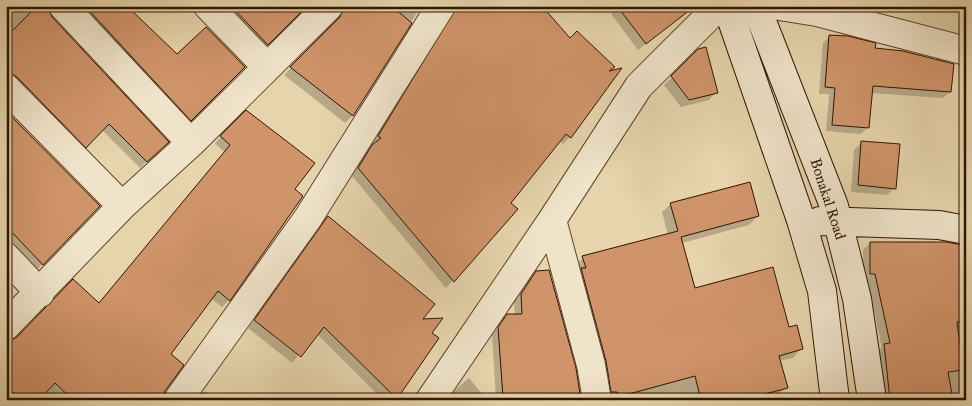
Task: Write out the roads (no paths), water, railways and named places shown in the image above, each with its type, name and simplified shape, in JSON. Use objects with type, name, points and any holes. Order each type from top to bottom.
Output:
[{"type":"street","points":[[63,6],[191,143]]},
{"type":"street","points":[[208,6],[267,67]]},
{"type":"street","points":[[6,326],[40,293],[122,206],[191,143],[329,6]]},
{"type":"street","points":[[178,400],[308,218],[441,6]]},
{"type":"street","points":[[430,400],[552,220],[639,86],[719,6]]},
{"type":"street","points":[[727,6],[801,220],[822,292],[835,400]]},
{"type":"street","name":"Bonakal Road","points":[[756,6],[834,206],[856,299],[872,400]]},
{"type":"street","points":[[779,6],[816,12],[966,51]]},
{"type":"street","points":[[6,88],[122,206]]},
{"type":"street","points":[[552,220],[591,365],[596,400]]},
{"type":"street","points":[[801,220],[939,225],[966,230]]},
{"type":"street","points":[[6,257],[40,293]]}]
